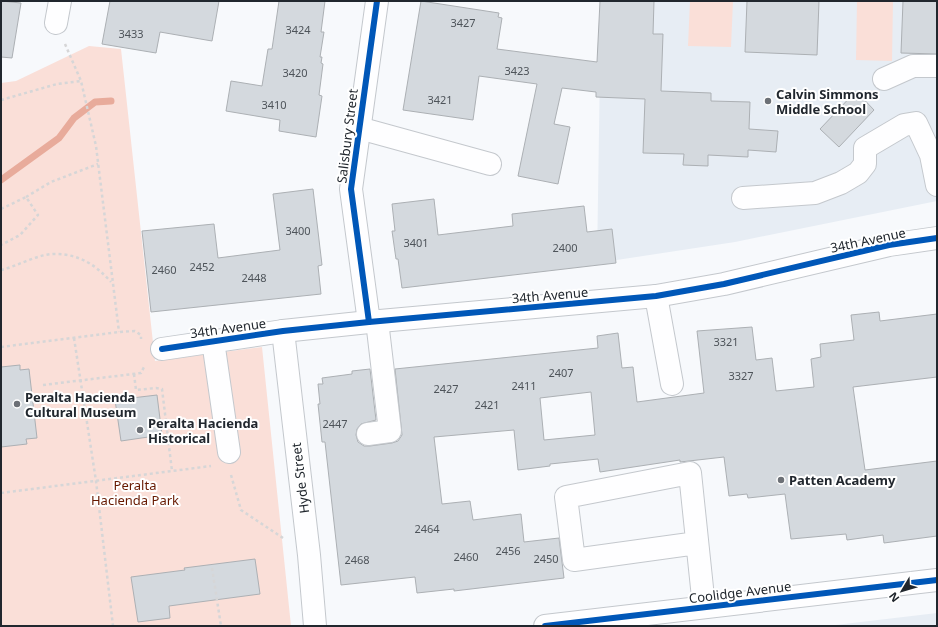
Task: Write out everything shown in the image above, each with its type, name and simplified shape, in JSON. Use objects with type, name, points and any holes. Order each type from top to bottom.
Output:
[{"type":"street","points":[[56,23],[60,1]]},
{"type":"street","name":"Salisbury Street","points":[[368,434],[390,431],[350,189],[377,1]]},
{"type":"street","points":[[884,79],[913,66],[937,66]]},
{"type":"street","points":[[743,198],[815,194],[842,183],[858,173],[865,164],[865,148],[904,125],[916,123],[934,155],[937,185]]},
{"type":"street","points":[[359,128],[490,164]]},
{"type":"street","name":"34th Avenue","points":[[153,349],[283,331],[656,296],[724,284],[889,245],[937,238]]},
{"type":"street","points":[[656,296],[672,384]]},
{"type":"street","name":"Hyde Street","points":[[283,331],[309,555],[315,626]]},
{"type":"street","points":[[213,341],[225,463]]},
{"type":"street","points":[[697,543],[574,560],[566,497],[690,473],[704,607]]},
{"type":"street","name":"Coolidge Avenue","points":[[545,626],[937,580]]},
{"type":"path","points":[[56,23],[81,81],[96,146],[119,332]]},
{"type":"path","points":[[1,100],[57,84],[81,81]]},
{"type":"path","points":[[1,209],[51,182],[98,164]]},
{"type":"path","points":[[1,245],[20,235],[38,215],[26,196]]},
{"type":"path","points":[[1,270],[54,254],[78,258],[98,268],[112,282]]},
{"type":"path","points":[[1,347],[135,331],[153,349],[141,373],[43,386]]},
{"type":"path","points":[[74,338],[96,481],[113,626]]},
{"type":"path","points":[[134,374],[136,390],[156,388],[162,389],[172,471]]},
{"type":"path","points":[[1,493],[225,463],[241,510],[309,555]]},
{"type":"path","points":[[212,568],[221,626]]},
{"type":"shaded area","name":"Calvin Simmons Middle School","points":[[601,1],[937,1],[937,201],[735,242],[597,263]]},
{"type":"shaded area","points":[[937,613],[937,626],[827,626]]},
{"type":"green space","points":[[690,1],[733,1],[731,47],[688,46]]},
{"type":"green space","points":[[857,1],[893,1],[892,61],[856,60]]},
{"type":"green space","name":"Peralta Hacienda Park","points":[[89,46],[121,49],[155,361],[262,347],[291,626],[1,626],[1,83],[16,81]]},
{"type":"building","points":[[1,1],[21,3],[12,58],[1,57]]},
{"type":"building","points":[[110,1],[219,1],[212,41],[160,32],[156,53],[102,44]]},
{"type":"building","points":[[279,1],[325,1],[321,32],[324,32],[320,57],[322,57],[321,63],[323,64],[319,95],[322,96],[316,137],[279,131],[280,120],[226,111],[231,81],[262,86],[268,49],[272,49]]},
{"type":"building","points":[[421,1],[499,13],[498,17],[502,18],[497,49],[597,62],[600,1],[654,1],[653,34],[663,34],[661,91],[711,93],[711,101],[750,102],[749,129],[778,131],[776,152],[748,150],[748,157],[708,155],[708,166],[683,165],[684,154],[643,153],[645,99],[596,97],[596,92],[562,88],[554,124],[570,127],[558,184],[518,176],[537,84],[479,76],[473,120],[403,110]]},
{"type":"building","points":[[747,1],[819,1],[817,55],[745,52]]},
{"type":"building","points":[[903,1],[937,1],[937,54],[901,53]]},
{"type":"building","points":[[856,91],[874,110],[839,147],[820,129]]},
{"type":"building","points":[[313,189],[322,265],[318,266],[321,294],[151,312],[142,231],[214,224],[218,258],[280,250],[273,194]]},
{"type":"building","points":[[434,199],[438,235],[513,226],[512,214],[584,206],[587,232],[612,229],[616,263],[402,288],[392,231],[395,231],[392,204]]},
{"type":"building","points":[[879,312],[880,321],[937,314],[937,377],[853,387],[865,470],[937,461],[937,536],[884,543],[883,535],[847,540],[846,534],[791,539],[785,494],[748,498],[747,494],[729,496],[724,457],[680,462],[680,460],[600,472],[598,459],[550,464],[550,466],[518,470],[514,430],[434,437],[442,504],[470,501],[473,520],[521,514],[524,542],[559,538],[564,578],[454,591],[454,589],[417,593],[415,577],[341,585],[325,442],[322,442],[318,404],[320,404],[318,384],[323,384],[322,378],[352,374],[352,371],[370,369],[376,420],[361,424],[357,429],[356,435],[358,442],[364,446],[370,446],[398,441],[402,435],[395,369],[598,348],[597,336],[618,333],[622,368],[633,367],[637,402],[704,393],[697,331],[752,327],[756,360],[772,358],[776,391],[814,387],[811,359],[821,357],[820,344],[854,340],[851,315]],"holes":[[[591,392],[595,435],[544,440],[540,398]]]},
{"type":"building","name":"Peralta Hacienda Cultural Museum","points":[[20,365],[20,370],[29,369],[37,438],[26,439],[27,444],[1,447],[1,367]]},
{"type":"building","points":[[157,395],[162,435],[121,441],[115,400]]},
{"type":"building","points":[[255,559],[260,594],[169,606],[170,618],[138,622],[131,577],[185,570],[184,568]]},
{"type":"waterway","points":[[1,180],[59,138],[74,118],[95,102],[111,101]]},
{"type":"cycle path","points":[[369,322],[351,189],[377,1]]},
{"type":"cycle path","points":[[162,349],[283,331],[656,296],[724,284],[889,245],[937,238]]},
{"type":"cycle path","points":[[545,626],[937,580]]},
{"type":"place","name":"Calvin Simmons Middle School","points":[[768,101]]},
{"type":"place","name":"Peralta Hacienda Cultural Museum","points":[[17,404]]},
{"type":"place","name":"Peralta Hacienda Historical","points":[[140,430]]},
{"type":"place","name":"Patten Academy","points":[[781,480]]}]
